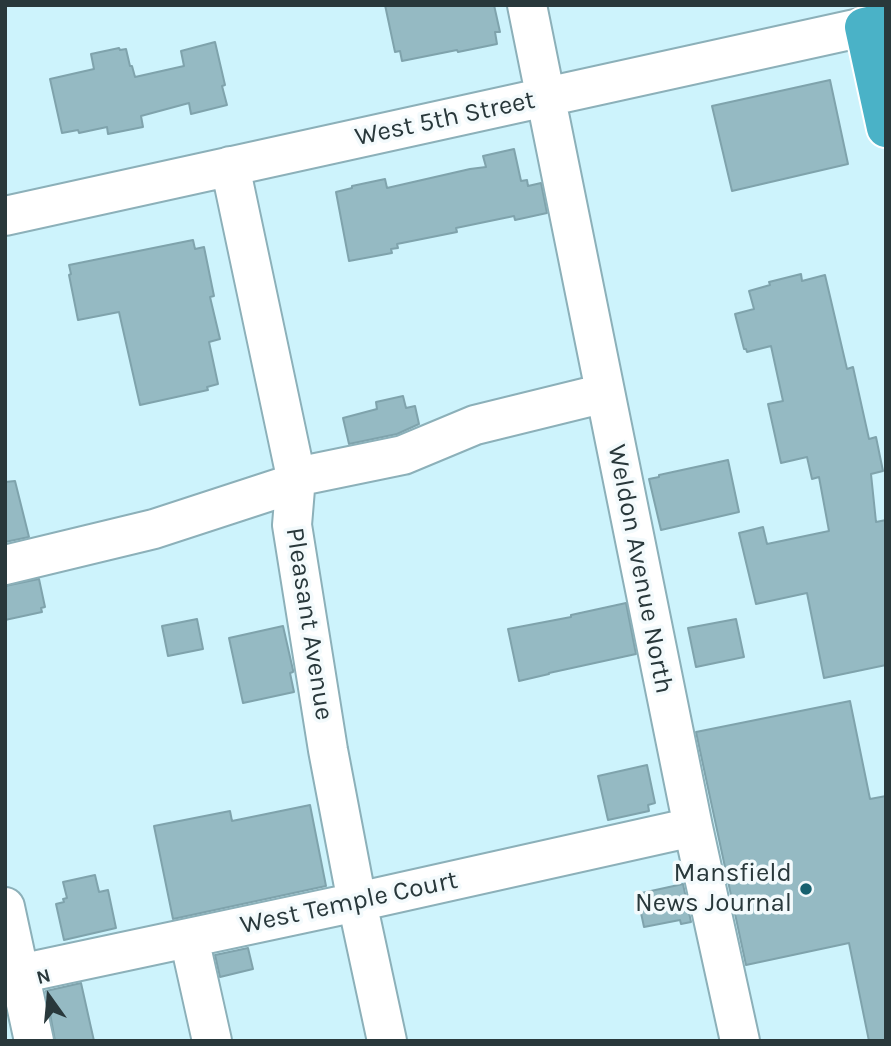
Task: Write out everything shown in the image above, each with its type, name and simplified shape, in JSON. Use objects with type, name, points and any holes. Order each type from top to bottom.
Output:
[{"type":"highway","points":[[875,24],[886,128]]},
{"type":"street","name":"Weldon Avenue North","points":[[527,5],[693,827],[740,1041]]},
{"type":"street","name":"West 5th Street","points":[[5,216],[875,24]]},
{"type":"street","name":"Pleasant Avenue","points":[[230,166],[296,480],[292,525],[328,750],[387,1041]]},
{"type":"street","points":[[5,565],[155,528],[296,480],[403,455],[475,425],[605,393]]},
{"type":"street","name":"West Temple Court","points":[[12,975],[693,827]]},
{"type":"street","points":[[5,907],[12,975],[34,1041]]},
{"type":"street","points":[[188,938],[212,1041]]},
{"type":"building","points":[[385,5],[494,5],[500,32],[495,32],[497,44],[402,61],[400,51],[395,52]]},
{"type":"building","points":[[215,42],[227,105],[191,114],[189,103],[141,116],[143,127],[108,134],[107,127],[79,133],[78,130],[62,133],[50,79],[94,69],[91,54],[126,49],[135,77],[184,66],[181,51]]},
{"type":"building","points":[[830,80],[848,164],[732,191],[712,106]]},
{"type":"building","points":[[514,149],[521,181],[527,180],[528,186],[541,183],[547,213],[515,220],[514,216],[456,228],[457,232],[397,244],[398,248],[391,249],[392,253],[349,261],[336,192],[385,179],[387,188],[486,167],[483,156]]},
{"type":"building","points":[[193,240],[195,249],[204,247],[214,296],[210,297],[220,339],[209,342],[218,384],[207,387],[208,390],[140,405],[119,312],[78,320],[69,265]]},
{"type":"building","points":[[801,274],[802,281],[825,275],[847,369],[853,367],[869,439],[876,437],[883,471],[871,474],[876,522],[886,520],[886,665],[824,678],[807,593],[756,604],[739,533],[763,527],[767,544],[829,531],[819,477],[812,479],[807,457],[781,463],[768,404],[783,401],[771,346],[747,352],[735,314],[754,309],[749,291],[770,285],[769,282]]},
{"type":"building","points":[[403,396],[406,408],[415,406],[419,424],[397,434],[349,444],[343,418],[377,409],[376,402]]},
{"type":"building","points":[[728,460],[739,512],[661,530],[649,479]]},
{"type":"building","points":[[15,481],[29,537],[5,542],[5,482]]},
{"type":"building","points":[[39,579],[45,607],[41,608],[42,612],[5,620],[5,586]]},
{"type":"building","points":[[626,603],[636,654],[519,681],[508,629]]},
{"type":"building","points":[[197,619],[203,649],[168,656],[162,626]]},
{"type":"building","points":[[736,619],[744,657],[696,667],[688,628]]},
{"type":"building","points":[[283,626],[293,670],[290,673],[294,692],[243,703],[229,638]]},
{"type":"building","name":"Mansfield News Journal","points":[[850,701],[870,799],[886,796],[886,1041],[869,1041],[849,943],[746,965],[696,732]]},
{"type":"building","points":[[647,765],[655,803],[648,805],[649,811],[608,820],[598,776]]},
{"type":"building","points":[[310,805],[326,886],[173,919],[154,826],[230,811],[232,821]]},
{"type":"building","points":[[95,875],[99,892],[108,890],[116,928],[64,940],[56,904],[67,898],[63,882]]},
{"type":"building","points":[[683,884],[691,922],[681,924],[680,920],[644,927],[637,894]]},
{"type":"building","points":[[248,948],[253,969],[220,977],[215,955]]},
{"type":"building","points":[[81,983],[94,1041],[55,1041],[46,991]]},
{"type":"place","name":"Mansfield News Journal","points":[[806,889]]}]
